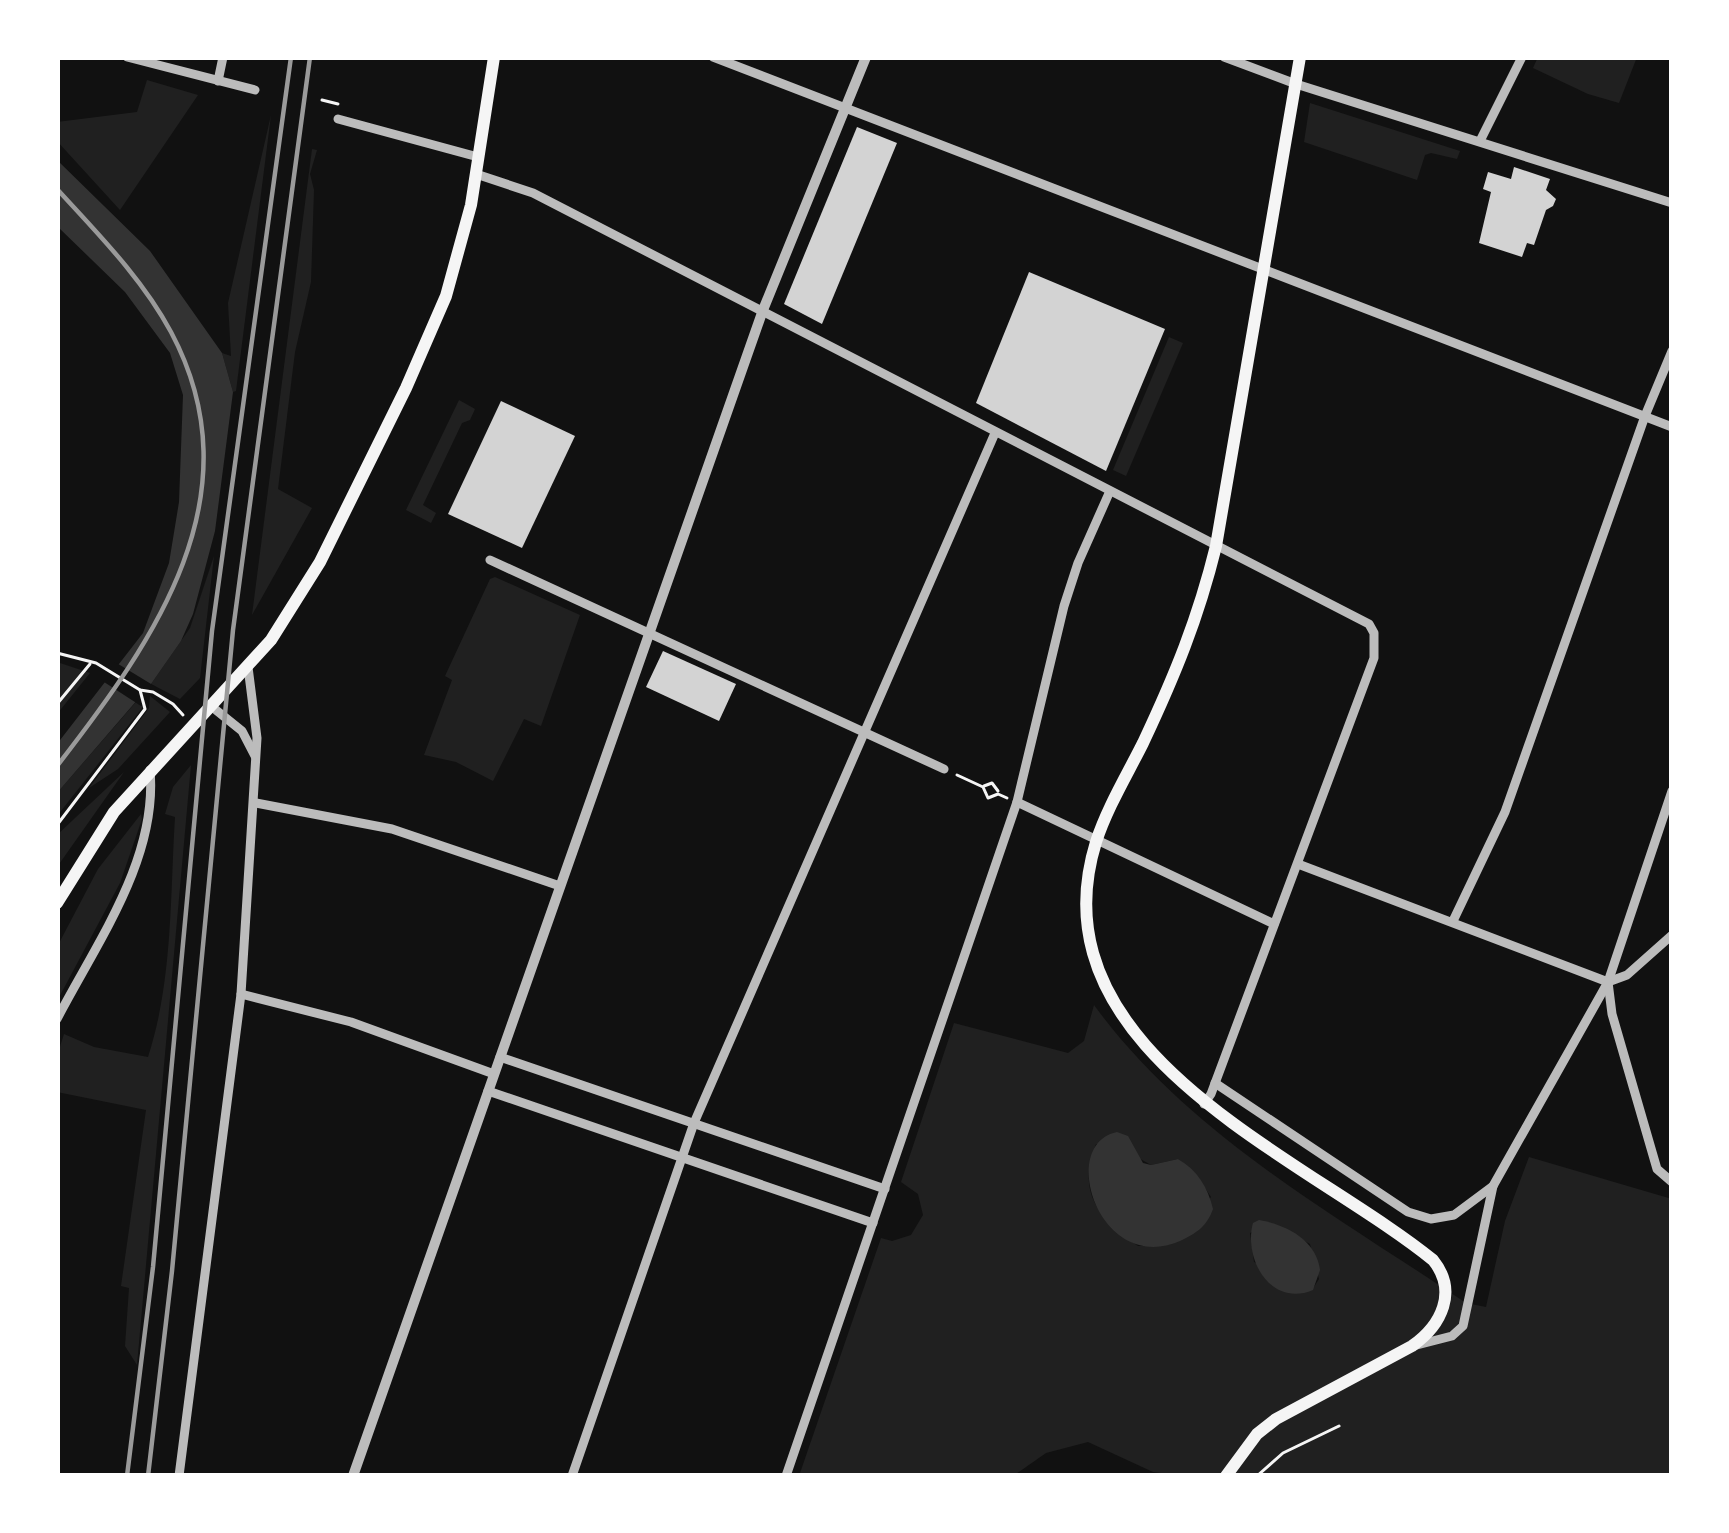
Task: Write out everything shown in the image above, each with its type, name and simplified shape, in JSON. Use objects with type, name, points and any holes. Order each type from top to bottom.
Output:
[{"type":"main road","points":[[57,903],[114,812],[248,668],[320,562],[424,350],[460,255],[494,57]]},
{"type":"main road","points":[[1226,1476],[1257,1434],[1276,1419],[1412,1346],[1426,1336],[1446,1303],[1441,1270],[1432,1260],[1204,1104],[1140,1037],[1099,968],[1087,914],[1097,840],[1189,641],[1216,546],[1300,57]]},
{"type":"street","points":[[127,57],[255,90]]},
{"type":"street","points":[[218,81],[223,57]]},
{"type":"street","points":[[713,57],[1672,427]]},
{"type":"street","points":[[352,1476],[763,310],[866,57]]},
{"type":"street","points":[[1224,57],[1672,203]]},
{"type":"street","points":[[1480,141],[1522,57]]},
{"type":"street","points":[[338,119],[478,158]]},
{"type":"street","points":[[476,174],[533,193],[1216,546],[1363,617],[1374,633],[1374,658],[1204,1104]]},
{"type":"street","points":[[1453,921],[1505,812],[1672,351]]},
{"type":"street","points":[[572,1476],[694,1123],[995,433]]},
{"type":"street","points":[[786,1476],[1017,802],[1064,605],[1110,491]]},
{"type":"street","points":[[490,560],[944,769]]},
{"type":"street","points":[[178,1476],[241,994],[258,724],[248,668]]},
{"type":"street","points":[[211,706],[242,731],[256,761]]},
{"type":"street","points":[[57,1018],[130,879],[152,809],[150,770]]},
{"type":"street","points":[[1412,1346],[1452,1336],[1463,1326],[1493,1186],[1608,982],[1672,791]]},
{"type":"street","points":[[1017,802],[1274,924]]},
{"type":"street","points":[[256,803],[392,829],[557,885]]},
{"type":"street","points":[[1298,863],[1608,982],[1628,975],[1672,935]]},
{"type":"street","points":[[1608,982],[1612,1014],[1657,1169],[1672,1182]]},
{"type":"street","points":[[241,994],[351,1022],[494,1075]]},
{"type":"street","points":[[500,1057],[885,1189]]},
{"type":"street","points":[[1215,1083],[1408,1211],[1431,1219],[1454,1215],[1493,1186]]},
{"type":"street","points":[[488,1091],[873,1223]]},
{"type":"path","points":[[322,100],[342,106]]},
{"type":"path","points":[[57,652],[94,662],[173,704]]},
{"type":"path","points":[[57,704],[94,662]]},
{"type":"path","points":[[57,825],[146,703],[140,690]]},
{"type":"path","points":[[944,769],[983,787],[995,784],[998,794]]},
{"type":"path","points":[[983,787],[988,798],[998,794],[1017,802]]},
{"type":"path","points":[[1257,1476],[1283,1453],[1339,1426]]},
{"type":"shaded area","points":[[1538,57],[1637,57],[1619,103],[1533,68]]},
{"type":"shaded area","points":[[147,80],[198,95],[120,210],[57,141],[57,122],[137,112]]},
{"type":"shaded area","points":[[1310,103],[1460,151],[1457,159],[1425,155],[1417,180],[1304,142]]},
{"type":"shaded area","points":[[271,115],[233,392],[222,353],[231,356],[228,303]]},
{"type":"shaded area","points":[[312,149],[317,150],[310,174],[314,190],[311,282],[295,352],[278,489],[312,508],[252,615]]},
{"type":"shaded area","points":[[57,160],[150,251],[222,353],[233,392],[215,531],[193,614],[181,641],[151,684],[57,793],[57,744],[143,633],[169,563],[179,502],[183,395],[170,353],[125,292],[57,226]]},
{"type":"shaded area","points":[[1169,337],[1183,343],[1126,476],[1113,470]]},
{"type":"shaded area","points":[[459,400],[475,409],[470,420],[462,423],[423,505],[436,513],[431,523],[406,510]]},
{"type":"shaded area","points":[[214,556],[200,678],[180,699],[151,684],[190,628]]},
{"type":"shaded area","points":[[495,577],[580,615],[541,726],[524,719],[493,781],[456,762],[424,755],[452,680],[445,676]]},
{"type":"shaded area","points":[[57,662],[90,673],[57,714]]},
{"type":"shaded area","points":[[150,696],[170,712],[118,769],[89,788],[149,708]]},
{"type":"shaded area","points":[[136,702],[143,707],[57,816],[57,793]]},
{"type":"shaded area","points":[[191,765],[137,1365],[125,1346],[129,1288],[121,1286],[146,1110],[57,1092],[57,1056],[64,1034],[94,1047],[148,1057],[169,938],[175,817],[165,814],[173,787]]},
{"type":"shaded area","points":[[124,772],[57,867],[57,835]]},
{"type":"shaded area","points":[[141,814],[120,883],[57,1001],[57,947],[98,869]]},
{"type":"shaded area","points":[[1094,1005],[1132,1051],[1219,1133],[1315,1204],[1466,1303],[1486,1307],[1505,1221],[1529,1157],[1672,1199],[1672,1476],[1185,1476],[1153,1472],[1088,1442],[1046,1453],[1013,1476],[799,1476],[881,1238],[892,1241],[911,1235],[923,1215],[918,1194],[901,1182],[954,1023],[1068,1053],[1084,1041]],"holes":[[[1096,1144],[1151,1165],[1178,1159],[1195,1173],[1211,1197],[1173,1244],[1138,1246],[1095,1204],[1089,1178]],[[1271,1223],[1310,1244],[1319,1279],[1312,1290],[1254,1262],[1250,1233]]]},
{"type":"shaded area","points":[[1117,1132],[1128,1136],[1143,1163],[1178,1159],[1196,1174],[1213,1209],[1201,1228],[1180,1241],[1152,1247],[1128,1240],[1109,1225],[1089,1181],[1090,1159],[1099,1142]]},
{"type":"shaded area","points":[[1259,1220],[1290,1230],[1313,1250],[1320,1270],[1313,1290],[1284,1292],[1264,1277],[1252,1251],[1253,1223]]},
{"type":"pier","points":[[115,662],[156,687],[141,706],[101,680]]},
{"type":"building","points":[[857,127],[897,143],[822,324],[784,304]]},
{"type":"building","points":[[1514,167],[1550,179],[1546,190],[1556,199],[1546,210],[1534,245],[1527,243],[1522,257],[1479,243],[1491,192],[1483,189],[1488,172],[1511,179]]},
{"type":"building","points":[[1029,272],[1165,329],[1106,471],[976,403]]},
{"type":"building","points":[[501,401],[575,436],[522,548],[448,514]]},
{"type":"building","points":[[663,651],[736,684],[719,721],[646,687]]},
{"type":"railway","points":[[127,1476],[153,1267],[212,631],[291,57]]},
{"type":"railway","points":[[148,1476],[233,630],[310,57]]},
{"type":"railway","points":[[57,189],[133,275],[171,332],[195,392],[204,451],[199,508],[183,563],[159,617],[57,766]]}]
